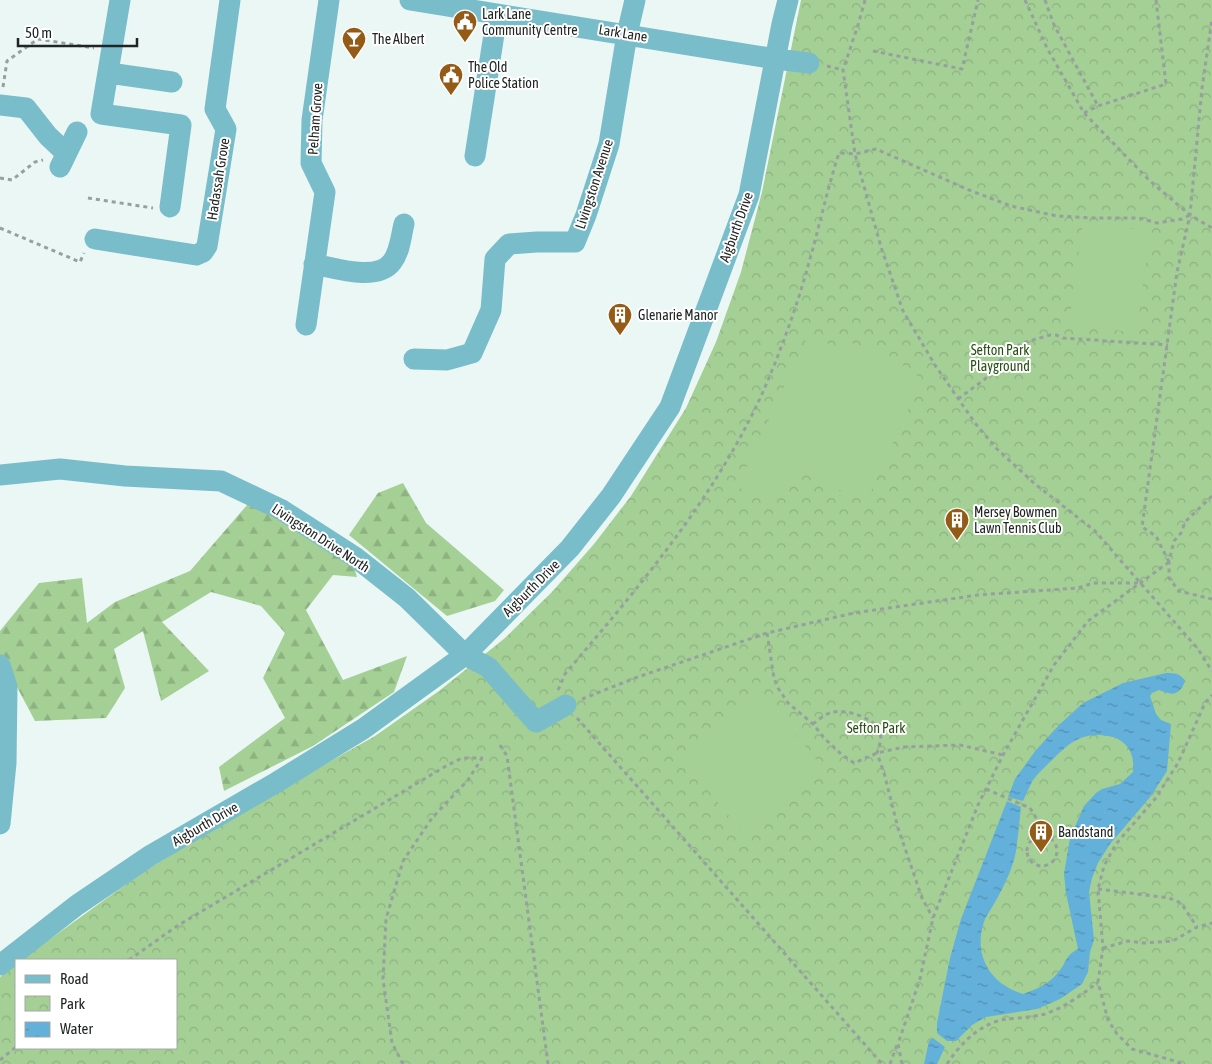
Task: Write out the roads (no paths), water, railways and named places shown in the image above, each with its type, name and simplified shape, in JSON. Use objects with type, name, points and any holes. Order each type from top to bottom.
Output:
[{"type":"street","points":[[120,0],[101,114],[180,125],[171,202]]},
{"type":"street","name":"Hadassah Grove","points":[[91,242],[196,254],[203,252],[207,246],[226,129],[215,109],[230,0]]},
{"type":"street","name":"Pelham Grove","points":[[306,325],[325,192],[311,164],[312,120],[329,0]]},
{"type":"street","name":"Lark Lane","points":[[410,0],[776,59],[809,62]]},
{"type":"street","points":[[627,34],[635,0]]},
{"type":"street","name":"Aigburth Drive","points":[[0,965],[77,905],[151,855],[277,782],[363,729],[465,655],[570,548],[611,496],[670,407],[749,195],[788,0]]},
{"type":"street","points":[[475,156],[497,14]]},
{"type":"street","name":"Livingston Avenue","points":[[414,359],[447,360],[472,353],[491,310],[495,259],[509,244],[575,242],[586,215],[608,144],[627,34]]},
{"type":"street","points":[[108,73],[172,82]]},
{"type":"street","points":[[1,100],[26,108],[48,136],[63,160],[77,132]]},
{"type":"street","points":[[314,264],[365,273],[384,269],[393,261],[404,224]]},
{"type":"street","name":"Livingston Drive North","points":[[0,475],[60,470],[125,476],[221,481],[282,510],[355,557],[407,598],[465,655],[488,667],[536,722],[566,705]]},
{"type":"street","points":[[0,665],[7,687],[6,763],[0,824]]},
{"type":"water","points":[[1166,673],[1177,674],[1185,681],[1178,692],[1168,693],[1159,690],[1150,696],[1156,714],[1161,720],[1171,724],[1167,771],[1151,796],[1110,844],[1098,863],[1092,878],[1089,892],[1094,940],[1090,952],[1088,972],[1082,984],[1060,999],[1037,1009],[986,1017],[972,1025],[956,1041],[947,1041],[937,1033],[937,1023],[950,958],[961,919],[1007,801],[1021,807],[1015,856],[1004,886],[985,919],[981,944],[986,966],[993,975],[1001,983],[1023,994],[1038,988],[1052,979],[1063,967],[1069,956],[1078,949],[1066,893],[1064,874],[1070,838],[1084,806],[1102,789],[1120,784],[1133,772],[1133,762],[1129,749],[1123,742],[1114,737],[1092,735],[1079,739],[1067,746],[1039,772],[1023,801],[1008,797],[1015,779],[1036,750],[1083,703],[1123,683]]},
{"type":"water","points":[[933,1038],[945,1047],[937,1064],[924,1064],[929,1041]]},
{"type":"place","name":"Lark Lane Community Centre","points":[[465,43]]},
{"type":"place","name":"The Albert","points":[[354,60]]},
{"type":"place","name":"The Old Police Station","points":[[451,96]]},
{"type":"place","name":"Glenarie Manor","points":[[620,336]]},
{"type":"place","name":"Mersey Bowmen Lawn Tennis Club","points":[[957,541]]},
{"type":"place","name":"Bandstand","points":[[1041,853]]},
{"type":"park label","name":"Sefton Park Playground","points":[[1000,358]]},
{"type":"park label","name":"Sefton Park","points":[[876,728]]}]
